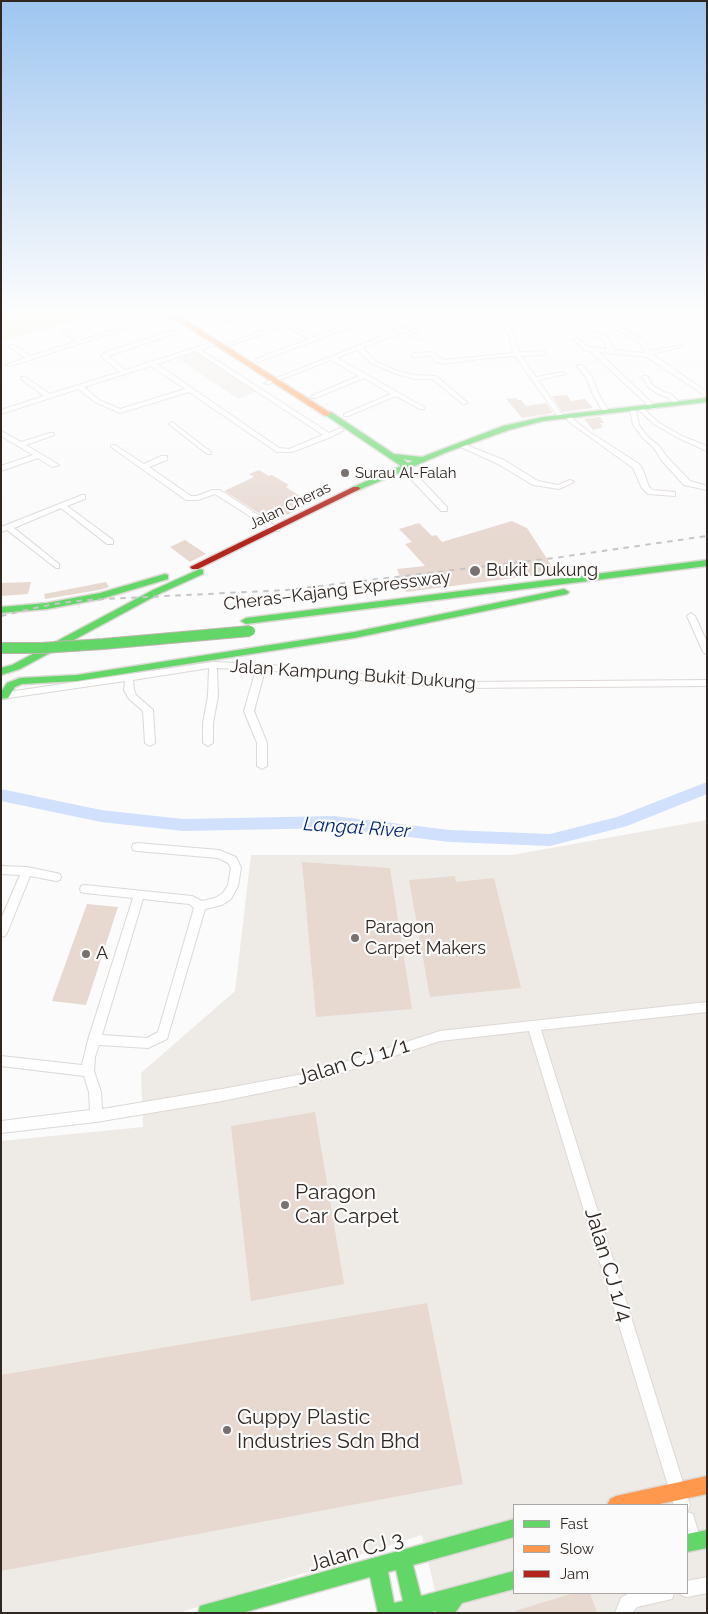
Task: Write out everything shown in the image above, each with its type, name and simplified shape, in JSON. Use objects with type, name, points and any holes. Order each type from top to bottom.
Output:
[{"type":"main road","points":[[279,388],[341,430],[389,457],[426,458]]},
{"type":"main road","points":[[280,388],[406,469]]},
{"type":"main road","name":"Jalan Cheras","points":[[197,570],[426,458],[515,425],[707,400]]},
{"type":"main road","name":"Jalan Cheras","points":[[197,570],[276,529],[388,475],[449,453],[457,447]]},
{"type":"main road","points":[[388,475],[389,457]]},
{"type":"main road","name":"Cheras–Kajang Expressway","points":[[1,638],[56,638],[248,626],[707,563]]},
{"type":"main road","points":[[1,610],[47,606],[101,596],[197,570]]},
{"type":"main road","points":[[1,672],[16,667],[197,570]]},
{"type":"main road","name":"Cheras–Kajang Expressway","points":[[1,648],[76,646],[564,592],[707,574]]},
{"type":"main road","points":[[3,696],[11,686],[20,681],[77,678],[354,635],[564,592]]},
{"type":"main road","points":[[101,596],[96,602],[96,610],[111,612],[121,610]]},
{"type":"main road","points":[[47,606],[80,609],[88,613],[91,619],[85,631]]},
{"type":"main road","points":[[625,1504],[680,1498],[707,1485]]},
{"type":"main road","name":"Jalan CJ 3","points":[[207,1613],[513,1528]]},
{"type":"main road","points":[[403,1559],[414,1610]]},
{"type":"main road","points":[[377,1566],[387,1613]]},
{"type":"main road","points":[[392,1613],[414,1610],[513,1580]]},
{"type":"main road","points":[[444,1613],[456,1596]]},
{"type":"street","points":[[38,388],[49,396]]},
{"type":"street","points":[[1,412],[75,388]]},
{"type":"street","points":[[81,388],[97,401],[120,411],[189,390],[277,450],[283,452],[290,451],[341,430]]},
{"type":"street","points":[[256,388],[328,436]]},
{"type":"street","points":[[313,397],[334,388]]},
{"type":"street","points":[[386,388],[422,408]]},
{"type":"street","points":[[447,388],[465,403]]},
{"type":"street","points":[[542,388],[565,417],[636,466],[646,488],[651,492],[672,494]]},
{"type":"street","points":[[593,388],[607,413]]},
{"type":"street","points":[[633,388],[654,408]]},
{"type":"street","points":[[653,388],[669,396],[678,404]]},
{"type":"street","points":[[346,415],[396,394]]},
{"type":"street","points":[[637,410],[680,437],[707,449]]},
{"type":"street","points":[[637,410],[636,424],[645,437],[657,447],[687,483],[707,488]]},
{"type":"street","points":[[172,424],[209,453]]},
{"type":"street","points":[[1,433],[55,465]]},
{"type":"street","points":[[21,444],[52,434]]},
{"type":"street","points":[[113,446],[193,499],[217,492],[276,529]]},
{"type":"street","points":[[457,447],[501,462],[536,483],[559,487],[570,482]]},
{"type":"street","points":[[1,469],[39,455]]},
{"type":"street","points":[[144,467],[164,458]]},
{"type":"street","points":[[406,469],[444,508]]},
{"type":"street","points":[[5,529],[82,497]]},
{"type":"street","points":[[62,505],[110,542]]},
{"type":"street","points":[[5,529],[56,566]]},
{"type":"street","points":[[691,616],[707,652]]},
{"type":"street","points":[[208,743],[208,723],[213,696],[213,665]]},
{"type":"street","name":"Jalan Kampung Bukit Dukung","points":[[3,696],[213,665],[262,667],[390,680],[455,684],[707,682]]},
{"type":"street","points":[[262,667],[249,711],[262,743],[262,766]]},
{"type":"street","points":[[129,677],[129,690],[132,696],[148,710],[150,743]]},
{"type":"street","points":[[85,889],[192,900],[200,906],[218,902],[227,896],[233,886],[236,868],[232,860],[220,854],[137,847]]},
{"type":"street","points":[[1,870],[27,871],[56,877]]},
{"type":"street","points":[[1,933],[27,871]]},
{"type":"street","points":[[96,1116],[95,1092],[88,1071],[94,1040],[139,895]]},
{"type":"street","points":[[94,1040],[148,1043],[163,1035],[199,915],[200,906]]},
{"type":"street","name":"Jalan CJ 1/1","points":[[1,1127],[96,1116],[222,1096],[314,1077],[440,1036],[707,1007]]},
{"type":"street","name":"Jalan CJ 1/4","points":[[533,1025],[680,1498]]},
{"type":"street","points":[[1,1061],[88,1071]]},
{"type":"street","points":[[688,1522],[696,1541]]},
{"type":"street","points":[[688,1589],[707,1585]]},
{"type":"street","points":[[623,1613],[627,1604],[634,1599],[661,1594]]},
{"type":"shaded area","points":[[222,388],[253,388],[257,391],[238,399]]},
{"type":"shaded area","points":[[707,820],[707,1613],[440,1613],[422,1535],[179,1613],[1,1613],[1,1141],[143,1127],[141,1073],[235,991],[251,855],[512,855]]},
{"type":"building","points":[[567,395],[571,401],[585,399],[593,408],[562,412],[552,396]]},
{"type":"building","points":[[516,398],[521,400],[526,406],[546,403],[553,413],[522,418],[506,399]]},
{"type":"building","points":[[600,417],[604,423],[600,423],[603,427],[593,430],[584,419]]},
{"type":"building","points":[[259,470],[289,485],[286,487],[311,503],[273,522],[224,491],[254,477],[249,474]]},
{"type":"building","points":[[512,521],[527,528],[551,565],[553,573],[406,592],[397,569],[425,566],[405,544],[412,542],[399,529],[419,523],[432,536],[436,535],[442,542]]},
{"type":"building","points":[[185,540],[206,554],[190,562],[170,547]]},
{"type":"building","points":[[31,582],[28,594],[1,596],[1,583]]},
{"type":"building","points":[[106,582],[109,587],[45,599],[44,594]]},
{"type":"building","name":"Paragon Carpet Makers","points":[[302,862],[390,868],[412,1009],[316,1017]]},
{"type":"building","points":[[455,876],[456,882],[494,878],[521,988],[430,997],[409,880]]},
{"type":"building","name":"A","points":[[87,904],[118,907],[86,1005],[52,1001]]},
{"type":"building","name":"Paragon Car Carpet","points":[[315,1112],[344,1284],[251,1301],[231,1126]]},
{"type":"building","name":"Guppy Plastic Industries Sdn Bhd","points":[[427,1303],[463,1484],[1,1571],[1,1375]]},
{"type":"building","points":[[571,1594],[590,1594],[597,1613],[515,1613],[515,1611]]},
{"type":"waterway","name":"Langat River","points":[[1,795],[101,816],[183,825],[334,822],[450,836],[550,840],[621,822],[707,788]]},
{"type":"railway","points":[[1,616],[53,604],[86,600],[287,590],[554,558],[707,536]]},
{"type":"traffic: fast","points":[[356,489],[444,450],[506,428],[543,419],[707,400]]},
{"type":"traffic: fast","points":[[328,414],[407,466],[409,472]]},
{"type":"traffic: fast","points":[[392,456],[421,459]]},
{"type":"traffic: fast","points":[[246,621],[707,563]]},
{"type":"traffic: fast","points":[[1,672],[16,667],[156,592],[200,572]]},
{"type":"traffic: fast","points":[[1,610],[47,606],[101,596],[165,577]]},
{"type":"traffic: fast","points":[[4,696],[11,685],[20,681],[77,678],[354,635],[564,592]]},
{"type":"traffic: fast","points":[[1,648],[41,648],[103,644],[250,631]]},
{"type":"traffic: fast","points":[[207,1613],[513,1528]]},
{"type":"traffic: fast","points":[[688,1543],[707,1539]]},
{"type":"traffic: fast","points":[[403,1559],[415,1613]]},
{"type":"traffic: fast","points":[[377,1566],[387,1613]]},
{"type":"traffic: fast","points":[[392,1613],[513,1580]]},
{"type":"traffic: fast","points":[[444,1613],[456,1596]]},
{"type":"traffic: slow","points":[[288,388],[328,414]]},
{"type":"traffic: slow","points":[[621,1504],[707,1485]]},
{"type":"traffic: jam","points":[[195,567],[356,489]]},
{"type":"place","name":"Surau Al-Falah","points":[[345,473]]},
{"type":"place","name":"Bukit Dukung","points":[[475,571]]},
{"type":"place","name":"Paragon Carpet Makers","points":[[355,938]]},
{"type":"place","name":"A","points":[[86,954]]},
{"type":"place","name":"Paragon Car Carpet","points":[[285,1205]]},
{"type":"place","name":"Guppy Plastic Industries Sdn Bhd","points":[[227,1430]]}]
